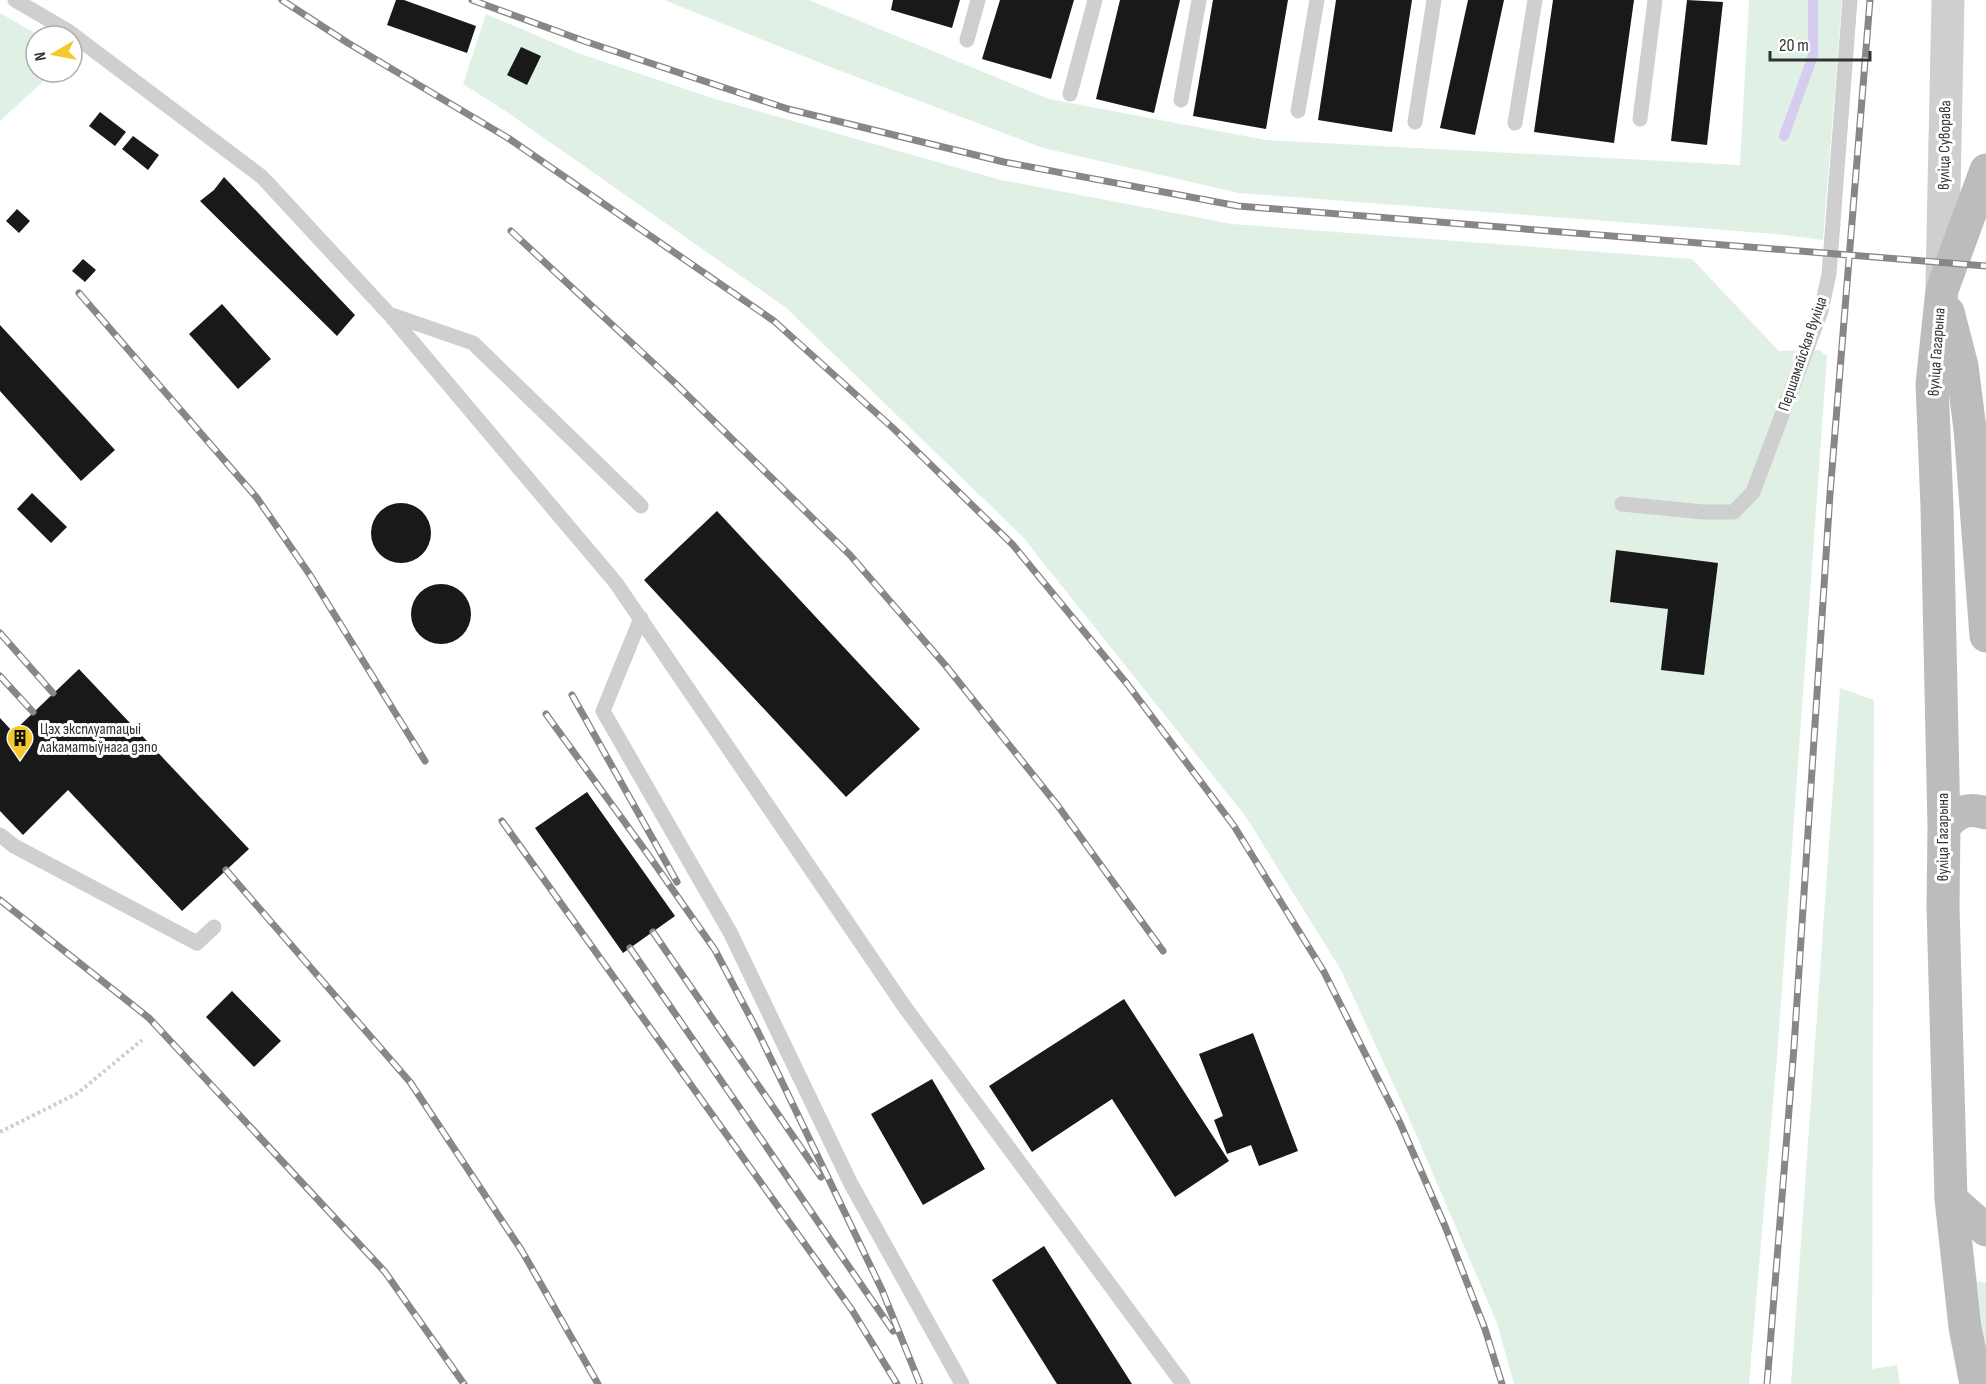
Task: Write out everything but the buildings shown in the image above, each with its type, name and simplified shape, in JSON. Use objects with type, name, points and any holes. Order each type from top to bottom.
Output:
[{"type":"main road","name":"вуліца Гагарына","points":[[1976,1384],[1965,1327],[1951,1199],[1943,906],[1944,827],[1937,507],[1932,384],[1942,290],[1986,170]]},
{"type":"main road","name":"вуліца Гагарына","points":[[1942,290],[1962,366],[1981,502],[1986,636]]},
{"type":"main road","points":[[1944,827],[1959,812],[1973,809],[1986,813]]},
{"type":"main road","points":[[1951,1199],[1986,1230]]},
{"type":"street","name":"вуліца Суворава","points":[[1942,290],[1948,0]]},
{"type":"lane","points":[[15,0],[68,31],[262,177],[389,314],[616,583],[904,1006],[1183,1384]]},
{"type":"lane","points":[[966,40],[978,0]]},
{"type":"lane","points":[[1070,94],[1095,0]]},
{"type":"lane","points":[[1181,100],[1199,0]]},
{"type":"lane","points":[[1298,111],[1317,0]]},
{"type":"lane","points":[[1415,122],[1434,0]]},
{"type":"lane","points":[[1515,123],[1534,0]]},
{"type":"lane","points":[[1640,119],[1655,0]]},
{"type":"lane","name":"Першамайская вуліца","points":[[1622,504],[1703,512],[1734,512],[1753,492],[1821,311],[1829,274],[1850,0]]},
{"type":"lane","points":[[389,314],[473,343],[641,506]]},
{"type":"lane","points":[[1937,507],[1981,502]]},
{"type":"lane","points":[[641,618],[603,711],[730,932],[851,1184],[962,1384]]},
{"type":"lane","points":[[0,835],[14,846],[197,943],[214,927]]},
{"type":"path","points":[[0,1132],[78,1093],[142,1040]]},
{"type":"green space","points":[[664,0],[809,0],[1049,99],[1266,140],[1740,165],[1749,0],[1842,0],[1823,240],[1776,234],[1239,193],[1043,148],[833,68]]},
{"type":"green space","points":[[0,13],[24,27],[24,84],[40,84],[0,121]]},
{"type":"green space","points":[[486,14],[578,53],[712,98],[1001,180],[1232,224],[1692,259],[1779,351],[1819,350],[1827,356],[1778,1044],[1749,1384],[1514,1384],[1497,1323],[1408,1116],[1341,970],[1246,817],[1022,536],[785,307],[504,110],[463,84]]},
{"type":"green space","points":[[1840,688],[1874,700],[1872,1369],[1897,1365],[1900,1384],[1791,1384]]},
{"type":"green space","points":[[1977,1281],[1986,1283],[1986,1361]]},
{"type":"waterway","points":[[1784,136],[1813,56],[1813,0]]},
{"type":"railway","points":[[282,0],[348,43],[508,138],[774,321],[894,429],[1013,545],[1128,685],[1234,826],[1324,972],[1400,1123],[1445,1226],[1485,1329],[1502,1384]]},
{"type":"railway","points":[[472,0],[584,41],[788,109],[1004,162],[1238,206],[1986,266]]},
{"type":"railway","points":[[1767,1384],[1794,1047],[1830,494],[1870,0]]},
{"type":"railway","points":[[511,231],[676,384],[850,555],[946,666],[1058,806],[1163,951]]},
{"type":"railway","points":[[79,293],[257,498],[310,575],[425,761]]},
{"type":"railway","points":[[0,633],[53,693]]},
{"type":"railway","points":[[0,676],[33,712]]},
{"type":"railway","points":[[572,695],[677,882]]},
{"type":"railway","points":[[546,714],[715,950],[758,1032],[882,1290],[920,1384]]},
{"type":"railway","points":[[502,821],[852,1310],[897,1384]]},
{"type":"railway","points":[[226,870],[410,1082],[522,1251],[598,1384]]},
{"type":"railway","points":[[0,900],[149,1018],[385,1272],[464,1384]]},
{"type":"railway","points":[[653,932],[821,1177]]},
{"type":"railway","points":[[630,948],[893,1331]]},
{"type":"place","name":"Цэх эксплуатацыі лакаматыўнага дэпо","points":[[20,761]]}]
